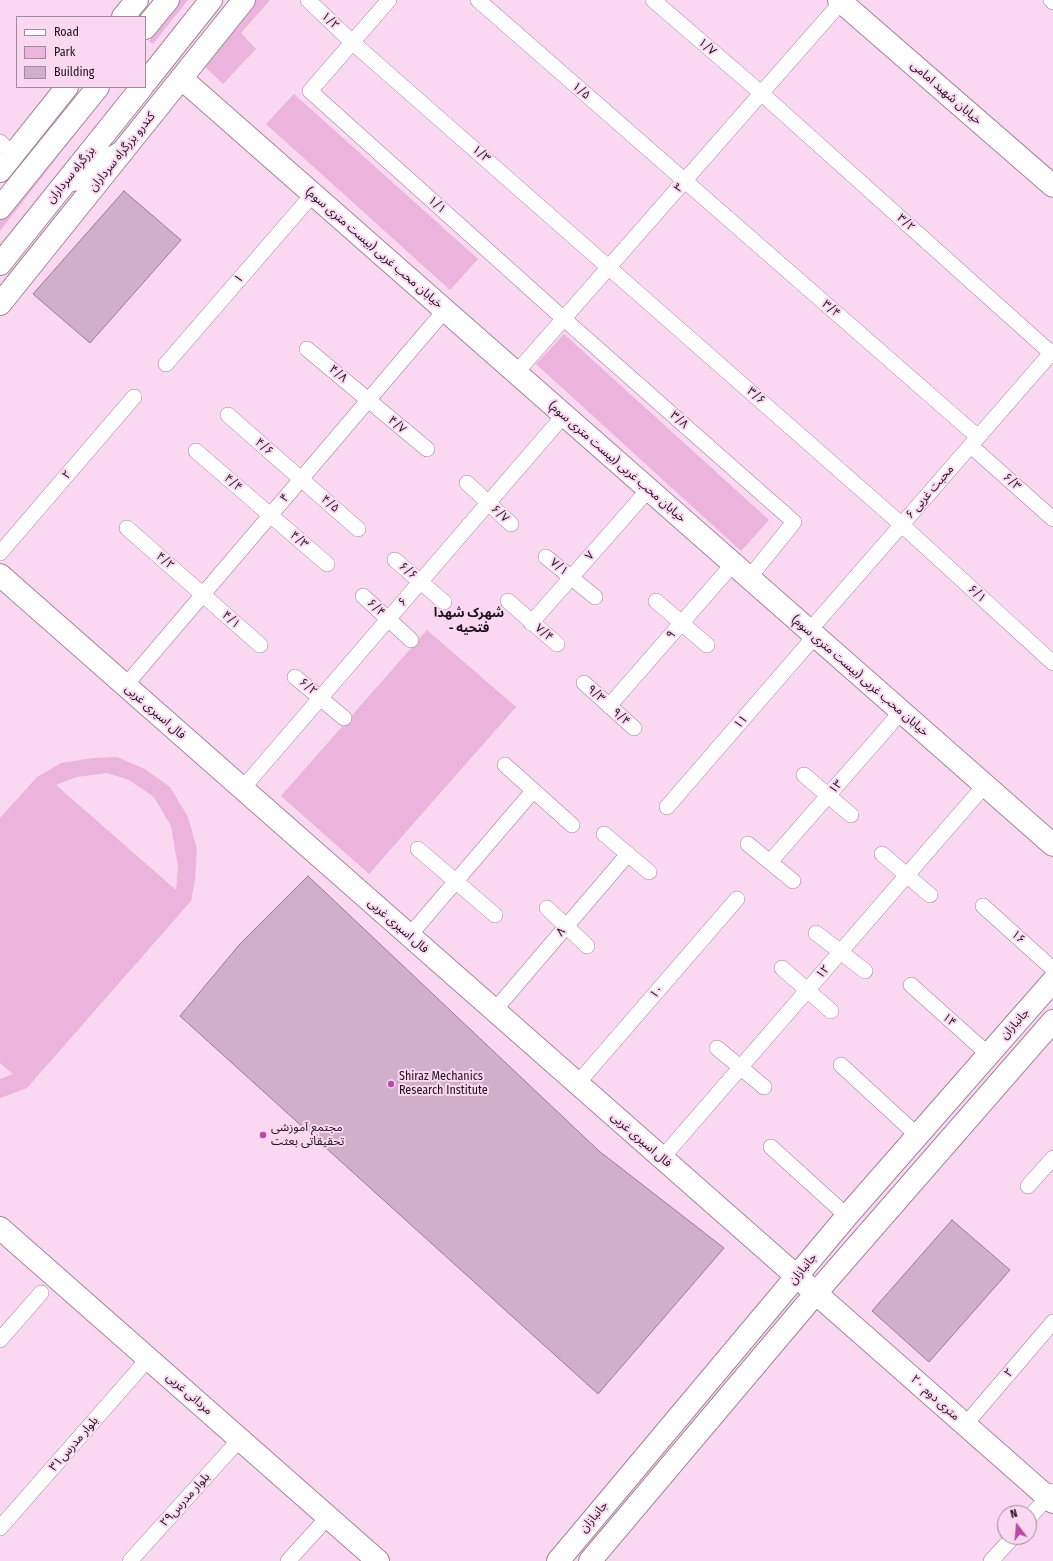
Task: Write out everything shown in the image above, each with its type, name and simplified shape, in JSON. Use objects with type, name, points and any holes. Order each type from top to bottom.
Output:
[{"type":"main road","points":[[124,16],[137,0]]},
{"type":"main road","points":[[146,27],[168,0]]},
{"type":"main road","name":"بزرگراه سرداران","points":[[146,81],[211,0]]},
{"type":"main road","name":"کندرو بزرگراه سرداران","points":[[0,304],[244,0]]},
{"type":"main road","name":"خیابان شهید امامی","points":[[841,1],[1053,186]]},
{"type":"main road","name":"خیابان محب غربی (بیست متری سوم)","points":[[181,78],[1053,845]]},
{"type":"main road","points":[[4,156],[66,88]]},
{"type":"main road","points":[[0,208],[97,88]]},
{"type":"main road","name":"بزرگراه سرداران","points":[[0,264],[140,88]]},
{"type":"main road","points":[[63,185],[122,152]]},
{"type":"main road","name":"فال اسیری غربی","points":[[0,575],[816,1293]]},
{"type":"main road","name":"جانبازان","points":[[558,1561],[847,1216],[1053,981]]},
{"type":"main road","points":[[590,1561],[816,1293],[1053,1021]]},
{"type":"main road","name":"مردانی غربی","points":[[0,1228],[378,1561]]},
{"type":"main road","name":"۲۰ متری دوم","points":[[816,1293],[965,1425],[1051,1497]]},
{"type":"street","name":"۱/۲","points":[[308,0],[352,42]]},
{"type":"street","points":[[352,42],[389,0]]},
{"type":"street","name":"۱/۵","points":[[478,0],[685,181]]},
{"type":"street","name":"۱/۷","points":[[653,0],[762,93]]},
{"type":"street","name":"۳","points":[[516,373],[841,1]]},
{"type":"street","name":"۱/۱","points":[[352,42],[310,91],[564,319]]},
{"type":"street","name":"۱/۳","points":[[352,42],[610,267]]},
{"type":"street","name":"۳/۲","points":[[762,93],[1050,359]]},
{"type":"street","name":"۳/۴","points":[[685,181],[974,441]]},
{"type":"street","name":"۱","points":[[166,364],[313,194]]},
{"type":"street","name":"۳/۶","points":[[610,267],[902,525]]},
{"type":"street","name":"۴","points":[[126,686],[445,310]]},
{"type":"street","name":"۳/۸","points":[[564,319],[794,522]]},
{"type":"street","name":"۴/۸","points":[[307,349],[368,400]]},
{"type":"street","name":"محبت غربی ۶","points":[[812,633],[974,441],[1050,359]]},
{"type":"street","name":"۲","points":[[0,553],[134,397]]},
{"type":"street","name":"۴/۷","points":[[368,400],[427,450]]},
{"type":"street","name":"۴/۶","points":[[228,415],[301,479]]},
{"type":"street","name":"۶","points":[[242,789],[564,415]]},
{"type":"street","name":"۶/۳","points":[[974,441],[1053,518]]},
{"type":"street","name":"۴/۴","points":[[196,451],[270,515]]},
{"type":"street","name":"۴/۵","points":[[301,479],[358,529]]},
{"type":"street","name":"۶/۷","points":[[467,483],[511,524]]},
{"type":"street","name":"۷","points":[[531,622],[649,489]]},
{"type":"street","name":"۴/۳","points":[[270,515],[327,564]]},
{"type":"street","name":"۹","points":[[609,706],[682,623],[794,522]]},
{"type":"street","name":"۶/۱","points":[[902,525],[1053,663]]},
{"type":"street","name":"۴/۲","points":[[127,528],[203,594]]},
{"type":"street","name":"۷/۱","points":[[546,557],[595,597]]},
{"type":"street","name":"۶/۶","points":[[395,560],[444,602]]},
{"type":"street","name":"۴/۱","points":[[203,594],[260,645]]},
{"type":"street","name":"۶/۴","points":[[363,596],[388,619]]},
{"type":"street","name":"۷/۴","points":[[508,601],[557,644]]},
{"type":"street","points":[[656,601],[707,644]]},
{"type":"street","points":[[388,619],[411,640]]},
{"type":"street","name":"۱۱","points":[[667,807],[812,633]]},
{"type":"street","name":"۶/۲","points":[[295,677],[320,698]]},
{"type":"street","name":"۹/۳","points":[[584,683],[609,706]]},
{"type":"street","points":[[320,698],[344,718]]},
{"type":"street","name":"۹/۴","points":[[609,706],[634,728]]},
{"type":"street","name":"۱۳","points":[[770,862],[901,712]]},
{"type":"street","points":[[504,765],[572,826]]},
{"type":"street","points":[[804,775],[851,814]]},
{"type":"street","name":"۱۲","points":[[662,1158],[985,785]]},
{"type":"street","points":[[409,936],[533,790]]},
{"type":"street","points":[[604,834],[649,872]]},
{"type":"street","points":[[748,844],[793,881]]},
{"type":"street","points":[[418,849],[495,915]]},
{"type":"street","name":"۸","points":[[494,1011],[628,854]]},
{"type":"street","points":[[882,854],[930,895]]},
{"type":"street","name":"۱۰","points":[[577,1084],[737,900]]},
{"type":"street","name":"۱۶","points":[[983,906],[1053,969]]},
{"type":"street","points":[[547,908],[587,946]]},
{"type":"street","points":[[816,933],[865,971]]},
{"type":"street","points":[[782,968],[831,1011]]},
{"type":"street","name":"۱۴","points":[[911,985],[988,1054]]},
{"type":"street","points":[[717,1048],[764,1087]]},
{"type":"street","points":[[841,1065],[918,1136]]},
{"type":"street","points":[[771,1147],[847,1216]]},
{"type":"street","points":[[1028,1186],[1053,1158]]},
{"type":"street","points":[[0,1340],[41,1293]]},
{"type":"street","name":"۲","points":[[965,1425],[1053,1322]]},
{"type":"street","name":"بلوار مدرس۳۱","points":[[0,1528],[148,1359]]},
{"type":"street","name":"۲۹بلوار مدرس","points":[[130,1561],[240,1439]]},
{"type":"street","points":[[1037,1510],[1051,1497]]},
{"type":"street","points":[[288,1561],[328,1517]]},
{"type":"street","points":[[991,1561],[1006,1545]]},
{"type":"green space","points":[[179,0],[188,0],[153,44],[149,41]]},
{"type":"green space","points":[[253,0],[270,0],[241,33],[256,49],[223,84],[202,64]]},
{"type":"green space","points":[[105,88],[107,88],[109,91],[0,231],[0,218]]},
{"type":"green space","points":[[294,94],[478,259],[450,290],[266,124]]},
{"type":"green space","points":[[564,334],[769,520],[741,551],[536,364]]},
{"type":"green space","points":[[427,630],[516,707],[369,874],[281,796]]},
{"type":"green space","points":[[117,757],[145,769],[170,787],[188,817],[197,849],[195,879],[191,901],[27,1088],[0,1098],[0,1079],[13,1074],[0,1063],[0,818],[37,777],[61,763],[93,758]],"holes":[[[107,773],[129,780],[154,797],[171,826],[178,867],[176,890],[56,785],[77,777]]]},
{"type":"building","points":[[124,191],[181,240],[90,343],[33,294]]},
{"type":"building","name":"Shiraz Mechanics Research Institute","points":[[308,876],[599,1151],[724,1248],[598,1394],[180,1016],[239,945]]},
{"type":"building","points":[[952,1220],[1010,1270],[929,1362],[872,1311]]},
{"type":"place","name":"Shiraz Mechanics Research Institute","points":[[391,1084]]},
{"type":"place","name":"مجتمع آموزشی تحقیقاتی بعثت","points":[[263,1135]]},
{"type":"district","name":"شهرک شهدا - فتحیه","points":[[469,620]]}]
